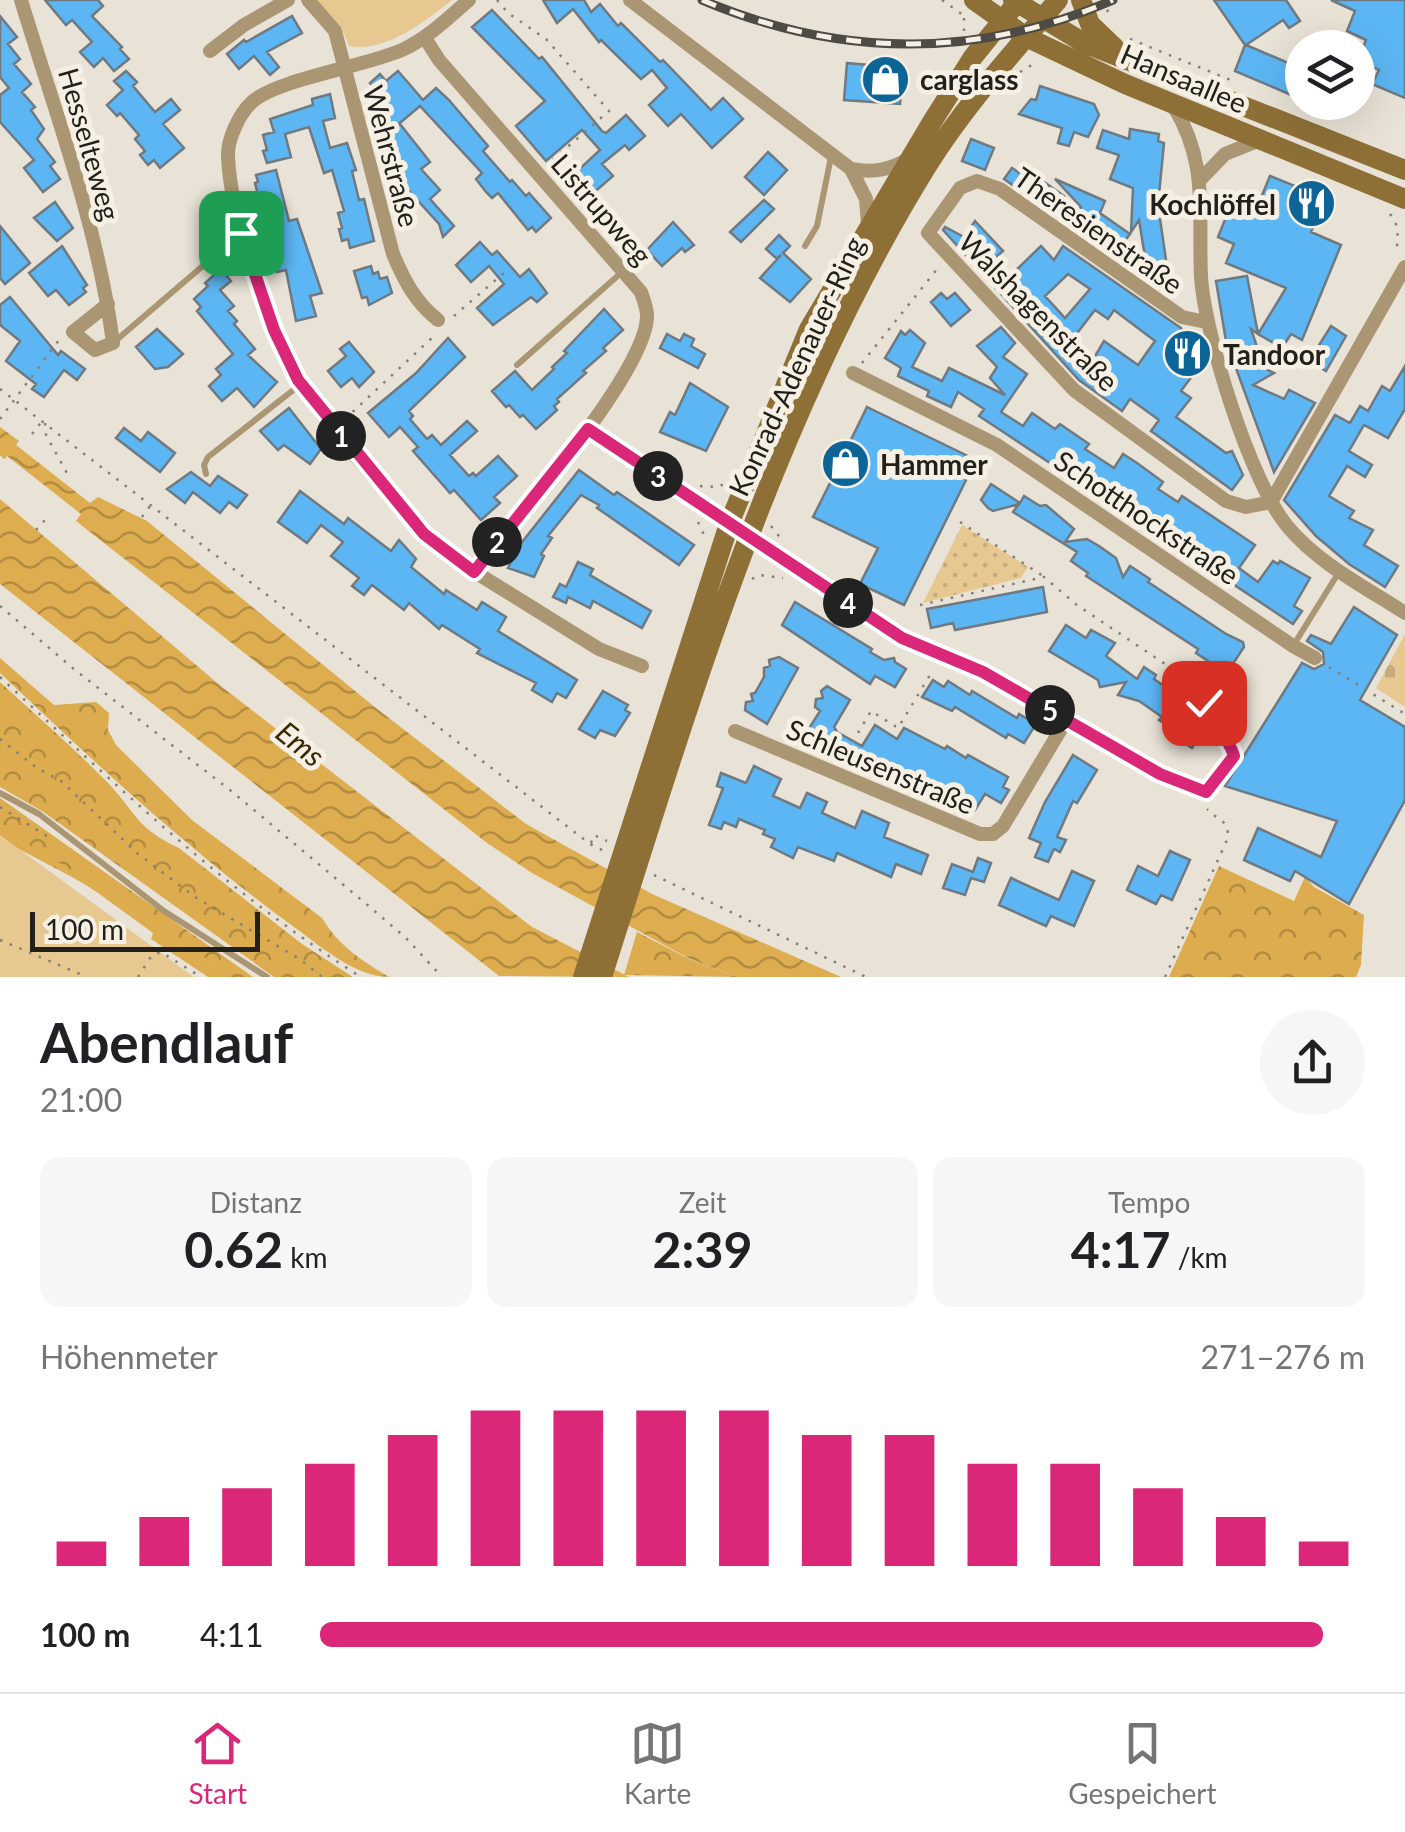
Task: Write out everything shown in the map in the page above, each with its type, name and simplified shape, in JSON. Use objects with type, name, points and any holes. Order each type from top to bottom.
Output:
[{"type":"main road","name":"Konrad-Adenauer-Ring","points":[[620,847],[787,442],[866,272],[975,96],[1058,0]]},
{"type":"main road","points":[[1082,0],[1096,32],[1131,62]]},
{"type":"main road","name":"Hansaallee","points":[[1016,1],[1073,38],[1405,170]]},
{"type":"main road","name":"Konrad-Adenauer-Ring","points":[[620,847],[729,524],[808,330],[973,57],[1016,1]]},
{"type":"main road","name":"Hansaallee","points":[[969,8],[1173,105],[1405,199]]},
{"type":"main road","points":[[583,977],[620,847]]},
{"type":"main road","points":[[602,977],[620,847]]},
{"type":"street","name":"Hesselteweg","points":[[21,0],[86,214],[113,342]]},
{"type":"street","points":[[210,52],[244,25],[288,0]]},
{"type":"street","name":"Wehrstraße","points":[[308,0],[335,31],[393,254],[421,306],[438,320]]},
{"type":"street","points":[[469,0],[425,38],[401,50],[274,89],[250,103],[233,132],[228,154],[241,233],[274,330],[301,384],[424,534],[474,572],[599,650],[642,666]]},
{"type":"street","points":[[630,0],[852,169],[866,198],[868,226]]},
{"type":"street","name":"Listrupweg","points":[[425,38],[641,292],[648,315],[636,351],[588,429],[474,572]]},
{"type":"street","points":[[1173,105],[1194,146],[1200,180],[1201,278],[1206,322],[1230,401],[1270,502],[1286,526],[1310,550],[1405,612]]},
{"type":"street","points":[[1200,180],[1225,154],[1262,140]]},
{"type":"street","points":[[852,169],[883,170],[909,159]]},
{"type":"street","name":"Theresienstraße","points":[[928,233],[960,188],[977,180],[1000,189],[1182,317],[1206,322]]},
{"type":"street","name":"Walshagenstraße","points":[[928,233],[1074,390],[1226,501],[1246,507],[1270,502]]},
{"type":"street","points":[[1270,502],[1405,267]]},
{"type":"street","points":[[108,304],[73,332],[95,350],[113,342]]},
{"type":"street","name":"Schotthockstraße","points":[[853,373],[998,445],[1315,658]]},
{"type":"street","points":[[588,429],[902,638],[983,672],[1160,774],[1206,792],[1234,756],[1224,737],[1238,716]]},
{"type":"street","name":"Schleusenstraße","points":[[734,732],[980,834],[993,834],[1002,826],[1068,720]]},
{"type":"lane","points":[[1288,150],[1310,131]]},
{"type":"lane","points":[[806,246],[817,226],[832,152]]},
{"type":"lane","points":[[113,342],[241,233]]},
{"type":"lane","points":[[517,365],[623,271]]},
{"type":"lane","points":[[206,474],[204,465],[208,457],[301,384]]},
{"type":"lane","points":[[1293,646],[1340,571]]},
{"type":"lane","points":[[0,794],[39,814],[164,911],[267,977]]},
{"type":"path","points":[[496,0],[508,14],[546,40],[609,111],[538,173]]},
{"type":"path","points":[[942,0],[969,8]]},
{"type":"path","points":[[1103,0],[1113,22]]},
{"type":"path","points":[[1126,37],[1247,87]]},
{"type":"path","points":[[1396,220],[1405,224]]},
{"type":"path","points":[[853,373],[948,256]]},
{"type":"path","points":[[334,428],[434,336],[438,320],[453,316],[506,271]]},
{"type":"path","points":[[0,419],[57,342],[73,332]]},
{"type":"path","points":[[0,389],[590,844],[620,847]]},
{"type":"path","points":[[32,434],[44,420]]},
{"type":"path","points":[[44,420],[46,435],[68,475]]},
{"type":"path","points":[[142,517],[151,504]]},
{"type":"path","points":[[36,530],[45,520]]},
{"type":"path","points":[[960,522],[1168,666],[1181,688],[1204,703],[1224,737]]},
{"type":"path","points":[[748,581],[759,575],[817,582]]},
{"type":"path","points":[[920,605],[1044,577]]},
{"type":"path","points":[[0,606],[339,880],[406,938],[442,977]]},
{"type":"path","points":[[833,774],[871,711],[898,728],[943,654]]},
{"type":"path","points":[[1315,658],[1405,714]]},
{"type":"path","points":[[0,677],[205,866],[361,977]]},
{"type":"path","points":[[0,739],[61,782],[137,853],[195,898],[213,905],[322,977]]},
{"type":"path","points":[[1165,977],[1227,840],[1226,822],[1207,810],[1206,792]]},
{"type":"path","points":[[590,844],[594,836],[620,847]]},
{"type":"path","points":[[652,874],[866,977]]},
{"type":"path","points":[[0,940],[88,977]]},
{"type":"path","points":[[138,977],[152,955],[161,952],[201,977]]},
{"type":"green space","points":[[316,0],[452,0],[404,34],[363,47],[349,46],[342,29]]},
{"type":"green space","points":[[962,525],[1028,567],[1021,578],[923,603]]},
{"type":"green space","points":[[1405,634],[1405,707],[1376,688]]},
{"type":"green space","points":[[0,658],[54,705],[96,702],[109,713],[108,730],[116,745],[192,820],[322,918],[351,952],[389,977],[363,972],[337,958],[214,865],[0,673]]},
{"type":"green space","points":[[0,682],[110,785],[146,828],[179,848],[302,944],[353,977],[274,977],[42,811],[0,787]]},
{"type":"green space","points":[[0,798],[253,977],[208,977],[151,939],[153,933],[87,885],[0,839]]},
{"type":"green space","points":[[0,835],[194,977],[0,977]]},
{"type":"green space","points":[[1219,866],[1294,901],[1305,877],[1314,887],[1364,915],[1361,965],[1356,977],[1169,977]]},
{"type":"green space","points":[[637,932],[689,959],[738,977],[624,975]]},
{"type":"water","points":[[0,427],[19,441],[16,445],[90,503],[98,497],[147,521],[376,708],[526,824],[652,894],[841,977],[738,977],[690,959],[532,873],[487,843],[76,521],[81,514],[7,456],[4,459],[0,455]]},
{"type":"water","points":[[0,499],[222,687],[532,927],[629,977],[499,976],[0,584]]},
{"type":"building","points":[[45,0],[98,0],[103,6],[92,16],[129,59],[114,71],[103,58],[94,67],[80,52],[92,42],[72,20],[66,25]]},
{"type":"building","points":[[543,0],[584,0],[591,12],[600,4],[618,26],[621,23],[660,62],[663,60],[711,110],[723,98],[743,119],[712,148],[681,114],[668,126],[649,105],[667,88],[652,70],[641,79],[599,42],[573,9],[557,23]]},
{"type":"building","points":[[1214,0],[1286,0],[1300,21],[1289,28],[1283,20],[1246,45],[1285,62],[1285,92],[1235,71],[1245,45]]},
{"type":"building","points":[[1331,0],[1405,0],[1405,98],[1375,85],[1379,70],[1375,68],[1375,30],[1347,30],[1355,11]]},
{"type":"building","points":[[492,10],[539,59],[542,57],[602,131],[606,133],[626,115],[645,136],[629,150],[625,145],[602,164],[613,176],[590,196],[573,175],[600,150],[582,130],[546,161],[516,126],[545,101],[472,27]]},
{"type":"building","points":[[0,16],[17,37],[8,44],[20,59],[14,64],[31,84],[22,92],[35,107],[31,110],[44,129],[37,139],[55,162],[50,166],[60,179],[43,192],[24,168],[34,160],[0,122],[0,95],[9,88],[0,77]]},
{"type":"building","points":[[292,16],[302,33],[267,52],[279,67],[270,75],[254,56],[239,69],[227,54],[244,40]]},
{"type":"building","points":[[847,63],[903,68],[900,104],[844,100]]},
{"type":"building","points":[[126,71],[155,112],[171,99],[180,110],[163,124],[184,148],[160,168],[154,160],[148,165],[140,155],[145,151],[135,139],[139,135],[120,113],[117,116],[107,105],[123,90],[114,81]]},
{"type":"building","points":[[398,71],[423,100],[436,88],[449,100],[488,146],[483,151],[510,182],[526,196],[529,193],[551,218],[536,232],[532,227],[528,230],[498,193],[492,198],[486,192],[476,179],[482,173],[420,106],[394,128],[380,111],[378,103],[384,98],[370,83],[380,74],[386,81]]},
{"type":"building","points":[[1040,86],[1094,104],[1099,115],[1088,137],[1074,132],[1069,146],[1058,143],[1062,128],[1019,114],[1031,99],[1036,100]]},
{"type":"building","points":[[330,94],[335,118],[323,121],[330,148],[347,143],[356,170],[352,171],[359,200],[364,199],[374,241],[350,248],[348,239],[342,241],[339,229],[342,228],[338,213],[344,211],[332,170],[324,173],[309,127],[285,134],[291,157],[267,163],[263,151],[267,150],[263,135],[274,132],[270,119],[313,105],[312,99]]},
{"type":"building","points":[[400,124],[430,162],[421,169],[440,190],[430,199],[454,226],[443,237],[439,224],[391,171],[394,167],[383,154],[388,150],[380,140]]},
{"type":"building","points":[[1130,129],[1159,134],[1158,141],[1164,143],[1158,205],[1167,267],[1147,269],[1139,220],[1131,232],[1133,188],[1110,179],[1119,155],[1097,148],[1103,130],[1129,139]]},
{"type":"building","points":[[971,139],[994,148],[985,170],[962,161]]},
{"type":"building","points":[[768,152],[787,170],[764,195],[745,177]]},
{"type":"building","points":[[1012,168],[1040,187],[1044,182],[1064,196],[1048,210],[1004,179]]},
{"type":"building","points":[[276,170],[289,221],[297,219],[322,293],[310,296],[316,316],[296,321],[286,270],[277,272],[255,183],[256,175]]},
{"type":"building","points":[[1270,176],[1324,198],[1311,232],[1341,245],[1302,340],[1291,334],[1282,348],[1258,334],[1286,288],[1226,263],[1234,244],[1218,237],[1231,205],[1238,202],[1256,210]]},
{"type":"building","points":[[1055,179],[1105,201],[1100,213],[1130,234],[1114,256],[1065,222],[1081,207]]},
{"type":"building","points":[[764,200],[774,209],[741,242],[730,232]]},
{"type":"building","points":[[55,202],[73,228],[57,241],[34,218]]},
{"type":"building","points":[[975,221],[1003,251],[996,257],[1011,275],[1041,246],[1054,260],[1063,246],[1181,328],[1198,368],[1181,391],[1191,398],[1176,417],[1226,453],[1232,451],[1243,475],[1232,490],[1151,431],[1159,420],[1130,399],[1122,411],[1079,380],[943,230],[945,227],[964,237]],"holes":[[[1068,274],[1090,289],[1065,318],[1045,296]],[[1095,310],[1108,319],[1114,310],[1155,341],[1138,365],[1104,341],[1094,358],[1074,337]]]},
{"type":"building","points":[[673,222],[694,245],[685,252],[682,248],[662,266],[647,250]]},
{"type":"building","points":[[0,226],[30,263],[5,284],[0,278]]},
{"type":"building","points":[[779,235],[790,246],[783,253],[811,279],[790,302],[760,278],[781,255],[777,259],[766,249]]},
{"type":"building","points":[[480,242],[492,255],[497,251],[520,277],[529,269],[547,293],[537,302],[531,297],[493,325],[477,308],[504,284],[489,266],[471,282],[456,265]]},
{"type":"building","points":[[62,246],[87,285],[83,288],[86,292],[69,305],[56,290],[48,296],[29,273]]},
{"type":"building","points":[[371,266],[380,279],[387,277],[392,293],[369,305],[367,297],[362,298],[354,271]]},
{"type":"building","points":[[221,269],[231,281],[220,290],[234,306],[228,311],[255,349],[248,355],[277,382],[254,407],[237,388],[222,401],[209,386],[221,375],[216,369],[233,354],[197,311],[201,307],[194,299]]},
{"type":"building","points":[[1247,276],[1258,334],[1251,329],[1264,368],[1274,373],[1253,385],[1284,399],[1289,390],[1315,403],[1274,472],[1226,341],[1216,281]]},
{"type":"building","points":[[941,293],[947,299],[955,293],[970,310],[951,326],[931,302]]},
{"type":"building","points":[[10,297],[58,355],[61,351],[85,369],[77,380],[64,370],[44,397],[32,389],[36,384],[6,361],[20,341],[0,325],[0,305]]},
{"type":"building","points":[[604,309],[623,330],[557,399],[557,410],[536,429],[492,391],[515,371],[532,390]]},
{"type":"building","points":[[1331,326],[1346,336],[1326,371],[1309,361]]},
{"type":"building","points":[[1001,327],[1015,343],[1003,357],[1027,374],[1001,412],[1023,426],[1032,413],[1055,429],[1060,424],[1089,444],[1085,449],[1114,468],[1123,454],[1137,463],[1163,482],[1158,489],[1178,502],[1182,496],[1255,545],[1239,568],[1258,582],[1273,561],[1310,578],[1294,606],[1302,611],[1293,624],[979,416],[984,409],[958,392],[951,407],[927,396],[929,391],[898,376],[901,368],[885,358],[901,331],[905,335],[910,330],[925,343],[912,367],[942,381],[949,368],[1005,395],[990,378],[997,367],[977,346]]},
{"type":"building","points":[[157,329],[183,354],[168,367],[155,369],[136,347]]},
{"type":"building","points":[[667,334],[680,341],[684,334],[694,339],[691,346],[705,354],[698,368],[660,348]]},
{"type":"building","points":[[448,338],[465,357],[409,411],[413,416],[410,419],[427,439],[432,435],[441,445],[467,421],[477,431],[450,455],[469,476],[476,476],[498,456],[517,476],[494,497],[500,503],[481,520],[454,490],[450,493],[413,451],[418,447],[400,427],[389,437],[368,413],[416,373]]},
{"type":"building","points":[[349,342],[374,372],[359,387],[352,378],[341,387],[328,371],[346,356],[340,349]]},
{"type":"building","points":[[1405,366],[1405,409],[1388,438],[1364,425],[1349,451],[1372,465],[1365,477],[1347,466],[1329,496],[1354,511],[1349,518],[1373,530],[1364,545],[1398,566],[1385,587],[1316,536],[1284,500],[1335,415],[1350,423],[1360,406],[1368,411],[1382,386],[1390,391]]},
{"type":"building","points":[[690,383],[728,407],[706,451],[660,432],[670,412],[675,415]]},
{"type":"building","points":[[867,407],[976,460],[904,605],[860,584],[878,548],[813,517],[838,467],[832,465],[838,454],[843,456]]},
{"type":"building","points":[[289,408],[321,449],[310,464],[284,445],[278,450],[260,431]]},
{"type":"building","points":[[124,428],[141,441],[148,432],[175,453],[160,472],[116,438]]},
{"type":"building","points":[[579,470],[694,545],[679,565],[581,495],[548,536],[552,538],[541,554],[544,556],[534,577],[508,568],[519,546]]},
{"type":"building","points":[[191,472],[210,486],[218,476],[247,495],[237,508],[229,502],[220,513],[193,492],[185,503],[167,489]]},
{"type":"building","points":[[991,484],[1020,503],[1024,496],[1040,506],[1046,505],[1074,529],[1065,542],[1087,539],[1116,558],[1123,577],[1130,566],[1150,579],[1148,582],[1243,642],[1244,647],[1215,691],[1209,692],[1195,680],[1208,661],[1196,653],[1198,649],[1086,576],[1088,573],[1071,561],[1077,552],[1013,512],[1019,504],[993,511],[988,508],[981,500]]},
{"type":"building","points":[[300,491],[344,524],[348,518],[391,551],[399,540],[416,559],[411,567],[444,594],[446,590],[477,610],[482,602],[506,617],[498,631],[577,680],[566,698],[557,693],[552,702],[532,690],[536,683],[477,653],[480,649],[442,625],[439,629],[409,603],[404,610],[372,585],[364,595],[352,586],[359,578],[331,556],[343,542],[321,525],[307,543],[278,522]]},
{"type":"building","points":[[578,562],[593,569],[590,575],[651,611],[642,628],[593,601],[590,608],[568,597],[566,603],[553,597],[560,584],[566,587]]},
{"type":"building","points":[[1043,587],[1047,612],[955,630],[953,623],[931,628],[927,609]]},
{"type":"building","points":[[795,602],[884,660],[894,658],[906,669],[895,687],[875,676],[870,684],[782,625]]},
{"type":"building","points":[[1354,607],[1397,635],[1360,700],[1405,727],[1405,800],[1349,904],[1295,871],[1290,881],[1244,860],[1258,828],[1321,857],[1337,821],[1225,786],[1302,663],[1314,669],[1324,664],[1323,652],[1307,641],[1311,635],[1331,644]]},
{"type":"building","points":[[1066,625],[1086,638],[1091,630],[1115,643],[1106,656],[1137,679],[1144,667],[1177,695],[1175,699],[1198,715],[1195,719],[1207,727],[1192,748],[1180,740],[1183,736],[1159,720],[1162,717],[1139,701],[1118,695],[1126,682],[1100,687],[1098,680],[1049,651]]},
{"type":"building","points":[[779,657],[798,668],[767,724],[745,710],[746,702],[753,701],[751,694],[764,677],[764,668],[770,666],[769,660]]},
{"type":"building","points":[[933,680],[944,687],[948,681],[970,695],[972,691],[1017,718],[1019,714],[1036,724],[1024,743],[1008,734],[1006,738],[955,707],[952,711],[922,697]]},
{"type":"building","points":[[827,686],[850,700],[834,727],[837,732],[862,746],[875,725],[897,739],[904,728],[966,758],[968,755],[1008,777],[1003,787],[1009,790],[1001,803],[985,794],[975,810],[914,778],[912,781],[869,760],[866,765],[828,743],[824,751],[803,738],[820,711],[815,707],[816,699],[823,698],[821,691]]},
{"type":"building","points":[[603,691],[628,705],[625,710],[630,713],[615,736],[600,730],[595,738],[579,729]]},
{"type":"building","points":[[1073,755],[1097,770],[1077,803],[1073,801],[1057,837],[1066,840],[1060,852],[1054,849],[1048,862],[1035,857],[1041,843],[1029,838]]},
{"type":"building","points":[[754,766],[781,779],[773,796],[800,808],[807,793],[827,802],[822,813],[855,828],[862,811],[889,823],[884,837],[928,855],[921,874],[896,864],[891,877],[837,853],[834,861],[798,847],[793,858],[771,847],[775,839],[763,834],[765,830],[739,819],[736,827],[724,822],[721,829],[709,825],[723,788],[717,786],[721,773],[746,783]]},
{"type":"building","points":[[1170,851],[1190,860],[1172,900],[1161,895],[1156,904],[1127,890],[1138,866],[1158,876]]},
{"type":"building","points":[[978,858],[991,863],[984,882],[971,878],[965,895],[943,888],[952,864],[973,872]]},
{"type":"building","points":[[1072,871],[1094,881],[1074,926],[1051,916],[1046,926],[999,905],[1011,878],[1059,900]]},
{"type":"waterway","points":[[0,831],[116,901],[228,977]]},
{"type":"railway","points":[[702,0],[805,33],[908,44],[1011,33],[1113,0]]},
{"type":"place","name":"carglass","points":[[885,79]]},
{"type":"place","name":"Kochlöffel","points":[[1311,204]]},
{"type":"place","name":"Tandoor","points":[[1188,354]]},
{"type":"place","name":"Hammer","points":[[845,464]]},
{"type":"route","points":[[241,233],[274,330],[298,380],[424,534],[474,572],[588,429],[902,638],[983,672],[1160,774],[1206,792],[1234,756],[1231,744],[1218,732],[1204,703]]},
{"type":"water label","name":"Ems","points":[[301,743]]}]
